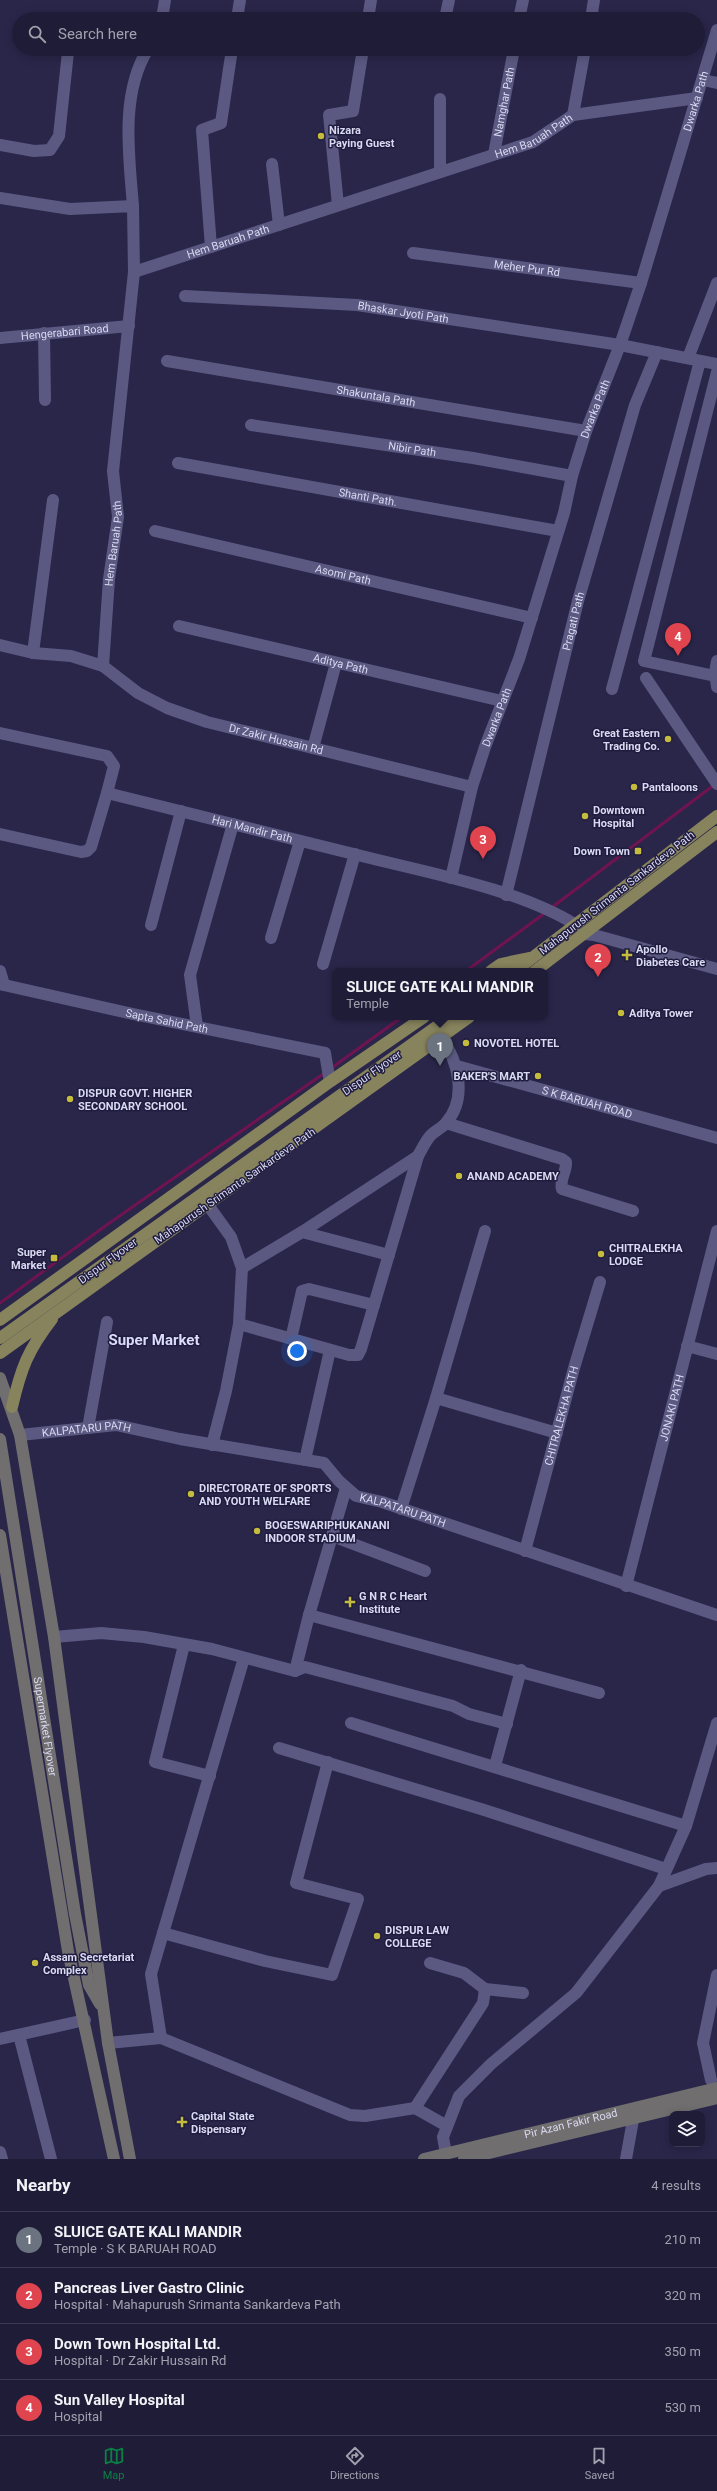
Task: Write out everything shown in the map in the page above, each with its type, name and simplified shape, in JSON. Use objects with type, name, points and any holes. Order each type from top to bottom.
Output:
[{"type":"main road","name":"Mahapurush Srimanta Sankardeva Path","points":[[532,964],[576,926],[717,816]]},
{"type":"main road","name":"Mahapurush Srimanta Sankardeva Path","points":[[495,968],[500,964],[532,964],[585,934],[717,832]]},
{"type":"main road","points":[[522,968],[532,964]]},
{"type":"main road","points":[[0,1320],[330,1079],[419,1020]]},
{"type":"main road","name":"Dispur Flyover","points":[[0,1338],[446,1020]]},
{"type":"main road","name":"Mahapurush Srimanta Sankardeva Path","points":[[0,1353],[77,1296],[208,1205],[465,1020]]},
{"type":"main road","points":[[61,1275],[66,1286],[77,1296]]},
{"type":"main road","points":[[12,1407],[19,1376],[28,1352],[62,1307]]},
{"type":"main road","points":[[0,1378],[12,1407],[20,1435],[54,1637],[103,2009],[130,2159]]},
{"type":"main road","name":"Supermarket Flyover","points":[[0,1439],[88,1985],[103,2009]]},
{"type":"main road","points":[[0,1535],[68,1951],[85,2020],[114,2159]]},
{"type":"main road","name":"Pir Azan Fakir Road","points":[[635,2113],[714,2084]]},
{"type":"main road","name":"Pir Azan Fakir Road","points":[[424,2159],[635,2113],[717,2098]]},
{"type":"main road","points":[[464,2159],[635,2113]]},
{"type":"street","points":[[163,12],[164,0]]},
{"type":"street","points":[[238,12],[240,0]]},
{"type":"street","points":[[369,12],[371,0]]},
{"type":"street","points":[[446,12],[449,0]]},
{"type":"street","points":[[520,12],[523,0]]},
{"type":"street","points":[[592,12],[594,0]]},
{"type":"street","name":"Dwarka Path","points":[[472,787],[502,701],[519,659],[564,514],[572,476],[586,431],[620,345],[641,283],[717,30]]},
{"type":"street","points":[[0,145],[34,152],[50,150],[58,136],[68,56]]},
{"type":"street","points":[[134,272],[129,111],[137,73],[145,56]]},
{"type":"street","points":[[211,247],[202,130],[221,123],[231,56]]},
{"type":"street","points":[[338,205],[330,116],[353,111],[362,56]]},
{"type":"street","name":"Namghar Path","points":[[494,154],[513,56]]},
{"type":"street","points":[[573,115],[584,56]]},
{"type":"street","points":[[703,80],[717,83]]},
{"type":"street","name":"Hem Baruah Path","points":[[103,666],[109,579],[118,517],[113,471],[134,272],[533,142],[573,115],[697,98]]},
{"type":"street","points":[[440,99],[440,172]]},
{"type":"street","points":[[272,164],[279,225]]},
{"type":"street","points":[[0,198],[70,209],[133,206]]},
{"type":"street","name":"Meher Pur Rd","points":[[413,253],[641,283]]},
{"type":"street","points":[[612,689],[694,360],[717,283]]},
{"type":"street","name":"Bhaskar Jyoti Path","points":[[185,296],[357,305],[620,345],[717,364]]},
{"type":"street","name":"Hengerabari Road","points":[[0,338],[129,326]]},
{"type":"street","points":[[44,333],[45,400]]},
{"type":"street","name":"Pragati Path","points":[[506,896],[578,601],[635,405],[657,352]]},
{"type":"street","name":"Shakuntala Path","points":[[167,361],[586,431]]},
{"type":"street","points":[[717,372],[644,661],[716,682],[717,661]]},
{"type":"street","name":"Nibir Path","points":[[251,425],[473,458],[572,476]]},
{"type":"street","name":"Shanti Path.","points":[[178,463],[558,531]]},
{"type":"street","points":[[33,653],[53,500]]},
{"type":"street","name":"Asomi Path","points":[[155,531],[532,618]]},
{"type":"street","name":"Aditya Path","points":[[179,626],[502,701]]},
{"type":"street","name":"Dr Zakir Hussain Rd","points":[[0,645],[33,653],[71,656],[103,666],[138,693],[167,708],[207,722],[472,787]]},
{"type":"street","points":[[313,748],[336,663]]},
{"type":"street","points":[[646,678],[715,781]]},
{"type":"street","points":[[0,733],[107,756],[114,766],[91,847],[88,851],[74,850],[0,834]]},
{"type":"street","points":[[451,878],[472,787]]},
{"type":"street","name":"Hari Mandir Path","points":[[107,793],[451,878],[542,907],[555,912],[576,926]]},
{"type":"street","points":[[151,925],[181,811]]},
{"type":"street","points":[[197,1026],[190,976],[233,824]]},
{"type":"street","points":[[271,938],[300,841]]},
{"type":"street","points":[[323,964],[356,854]]},
{"type":"street","points":[[585,934],[594,935],[717,970]]},
{"type":"street","points":[[0,970],[2,985]]},
{"type":"street","name":"Sapta Sahid Path","points":[[2,985],[325,1053],[330,1079]]},
{"type":"street","points":[[239,1324],[349,1356],[358,1355],[418,1156],[430,1136],[446,1123],[455,1110],[459,1082],[457,1066],[441,1036]]},
{"type":"street","name":"S K BARUAH ROAD","points":[[457,1066],[717,1138]]},
{"type":"street","points":[[446,1123],[562,1159],[566,1162],[560,1185],[562,1189],[633,1211]]},
{"type":"street","points":[[242,1268],[302,1232],[418,1156]]},
{"type":"street","points":[[208,1205],[231,1237],[242,1268],[239,1324],[226,1391],[212,1445]]},
{"type":"street","name":"JONAKI PATH","points":[[626,1586],[717,1230]]},
{"type":"street","points":[[401,1508],[436,1398],[485,1231]]},
{"type":"street","points":[[302,1232],[389,1255]]},
{"type":"street","name":"CHITRALEKHA PATH","points":[[526,1551],[600,1282]]},
{"type":"street","points":[[291,1339],[302,1291],[309,1289],[374,1305]]},
{"type":"street","points":[[88,1428],[107,1322]]},
{"type":"street","points":[[688,1346],[717,1354]]},
{"type":"street","points":[[305,1460],[330,1350]]},
{"type":"street","points":[[436,1398],[557,1434]]},
{"type":"street","name":"KALPATARU PATH","points":[[20,1435],[31,1432],[116,1425],[212,1445],[324,1463],[346,1488],[356,1496],[401,1508],[626,1586],[717,1615]]},
{"type":"street","points":[[295,1671],[308,1615],[346,1488]]},
{"type":"street","points":[[332,1536],[425,1571]]},
{"type":"street","points":[[308,1615],[521,1670],[600,1693]]},
{"type":"street","points":[[54,1637],[101,1633],[144,1637],[244,1658],[295,1671],[305,1667],[453,1706],[469,1714],[507,1724]]},
{"type":"street","points":[[184,1645],[155,1762],[210,1776]]},
{"type":"street","points":[[161,2038],[150,1974],[244,1658]]},
{"type":"street","points":[[495,1766],[521,1670]]},
{"type":"street","points":[[351,1723],[495,1766],[686,1826]]},
{"type":"street","points":[[446,2154],[443,2137],[459,2096],[490,2064],[576,1993],[659,1886],[686,1826],[712,1758],[717,1723]]},
{"type":"street","points":[[279,1748],[481,1809],[666,1869]]},
{"type":"street","points":[[163,1933],[265,1960],[332,1975],[358,1899],[296,1883],[328,1762]]},
{"type":"street","points":[[659,1886],[706,1869],[717,1868]]},
{"type":"street","points":[[430,1963],[464,1973],[485,1989],[523,1992]]},
{"type":"street","points":[[714,2084],[703,2043],[717,1975]]},
{"type":"street","points":[[415,2108],[483,2003],[485,1989]]},
{"type":"street","points":[[0,2039],[85,2020]]},
{"type":"street","points":[[19,2035],[50,2159]]},
{"type":"street","points":[[108,2043],[161,2038],[350,2114],[365,2116],[415,2108],[447,2126]]},
{"type":"street","points":[[626,2159],[635,2113]]},
{"type":"street","points":[[0,2152],[2,2159]]},
{"type":"waterway","points":[[551,908],[714,785]]},
{"type":"waterway","points":[[470,968],[545,913]]},
{"type":"waterway","points":[[330,1069],[398,1020]]},
{"type":"waterway","points":[[0,1303],[108,1224],[326,1072]]},
{"type":"place","name":"Nizara Paying Guest","points":[[321,136]]},
{"type":"place","name":"Sun Valley Hospital","points":[[678,656]]},
{"type":"place","name":"Great Eastern Trading Co.","points":[[668,739]]},
{"type":"place","name":"Pantaloons","points":[[634,787]]},
{"type":"place","name":"Downtown Hospital","points":[[585,816]]},
{"type":"place","name":"Down Town","points":[[638,851]]},
{"type":"place","name":"Down Town Hospital Ltd.","points":[[483,859]]},
{"type":"place","name":"Apollo Diabetes Care","points":[[627,955]]},
{"type":"place","name":"Pancreas Liver Gastro Clinic","points":[[598,977]]},
{"type":"place","name":"Aditya Tower","points":[[621,1013]]},
{"type":"place","name":"NOVOTEL HOTEL","points":[[466,1043]]},
{"type":"place","name":"SLUICE GATE KALI MANDIR","points":[[440,1066]]},
{"type":"place","name":"BAKER'S MART","points":[[538,1076]]},
{"type":"place","name":"DISPUR GOVT. HIGHER SECONDARY SCHOOL","points":[[70,1099]]},
{"type":"place","name":"ANAND ACADEMY","points":[[459,1176]]},
{"type":"place","name":"CHITRALEKHA LODGE","points":[[601,1254]]},
{"type":"place","name":"Super Market","points":[[54,1258]]},
{"type":"place","name":"DIRECTORATE OF SPORTS AND YOUTH WELFARE","points":[[191,1494]]},
{"type":"place","name":"BOGESWARIPHUKANANI INDOOR STADIUM","points":[[257,1531]]},
{"type":"place","name":"G N R C Heart Institute","points":[[350,1602]]},
{"type":"place","name":"DISPUR LAW COLLEGE","points":[[377,1936]]},
{"type":"place","name":"Assam Secretariat Complex","points":[[35,1963]]},
{"type":"place","name":"Capital State Dispensary","points":[[182,2122]]},
{"type":"district","name":"Super Market","points":[[154,1340]]}]
